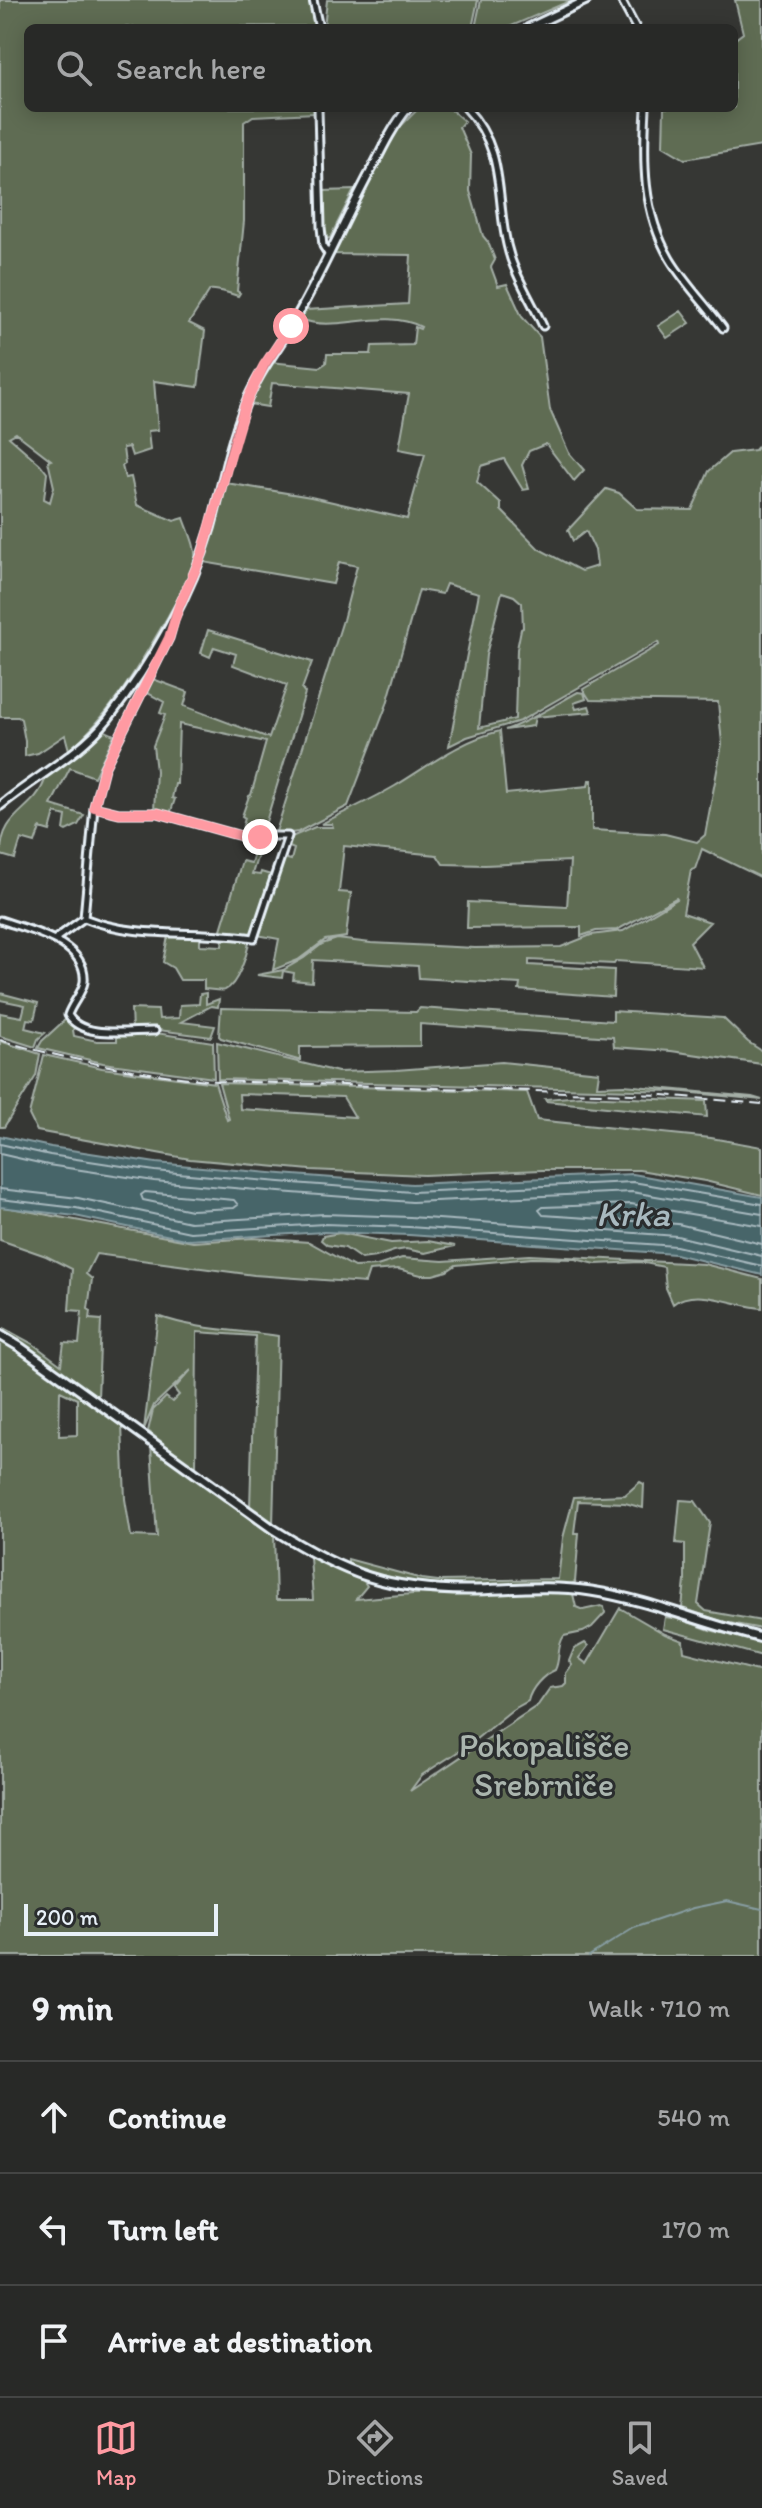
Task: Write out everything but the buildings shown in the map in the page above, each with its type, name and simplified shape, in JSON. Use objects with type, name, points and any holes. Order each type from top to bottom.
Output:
[{"type":"main road","points":[[0,1335],[273,1529],[315,1556],[371,1579],[433,1589],[555,1588],[588,1591],[632,1599],[762,1638]]},
{"type":"street","points":[[313,0],[318,24]]},
{"type":"street","points":[[537,24],[587,0]]},
{"type":"street","points":[[621,0],[634,24]]},
{"type":"street","points":[[318,112],[321,227],[323,246],[328,254]]},
{"type":"street","points":[[0,806],[82,745],[107,720],[141,672],[179,606],[202,555],[245,405],[264,365],[303,304],[392,131],[405,112]]},
{"type":"street","points":[[470,112],[493,147],[504,229],[512,261],[543,326]]},
{"type":"street","points":[[646,112],[644,169],[648,203],[657,231],[671,259],[723,328]]},
{"type":"street","points":[[55,939],[84,918],[94,807],[104,768],[169,638],[179,606]]},
{"type":"street","points":[[84,918],[106,927],[165,934],[254,938],[288,836],[241,836],[158,813],[119,813],[94,807]]},
{"type":"street","points":[[0,920],[55,939],[71,951],[83,968],[83,986],[69,1011],[71,1020],[98,1031],[155,1031]]},
{"type":"green space","points":[[0,0],[309,0],[314,24],[24,24],[24,112],[315,113],[253,116],[244,122],[244,221],[237,291],[240,293],[238,296],[210,290],[189,323],[205,331],[198,387],[154,381],[158,430],[148,431],[150,450],[132,456],[129,447],[123,448],[125,464],[122,466],[125,478],[131,477],[137,505],[174,521],[184,518],[195,555],[183,588],[124,688],[85,736],[69,750],[65,735],[38,753],[25,756],[25,741],[18,717],[0,717]],"holes":[[[16,433],[51,460],[48,461],[54,487],[50,502],[44,499],[47,473],[9,437]]]},
{"type":"green space","points":[[327,0],[478,0],[473,24],[324,24]]},
{"type":"green space","points":[[481,0],[572,0],[516,24],[476,24]]},
{"type":"green space","points":[[735,0],[762,0],[762,146],[685,159],[663,146],[664,112],[738,112],[738,37],[743,33]]},
{"type":"green space","points":[[415,112],[454,112],[464,121],[459,127],[471,155],[470,191],[483,236],[495,260],[491,267],[498,286],[507,284],[522,317],[540,337],[550,410],[569,453],[584,470],[574,481],[546,444],[529,451],[522,465],[529,489],[523,490],[504,459],[481,466],[477,482],[501,504],[501,510],[539,549],[581,571],[597,566],[595,550],[586,531],[573,541],[568,530],[606,489],[619,493],[637,509],[692,510],[709,471],[730,453],[755,450],[762,442],[762,878],[702,849],[695,869],[691,870],[683,913],[710,922],[690,942],[703,967],[616,961],[614,964],[529,960],[529,965],[614,970],[613,997],[519,990],[520,984],[419,978],[418,966],[313,960],[312,982],[293,980],[294,973],[283,971],[282,978],[257,975],[283,970],[304,958],[322,944],[337,939],[475,948],[561,947],[591,935],[623,931],[677,899],[617,930],[596,931],[581,936],[581,927],[467,928],[468,902],[567,907],[570,861],[443,864],[437,855],[344,846],[339,892],[351,893],[346,937],[325,940],[298,960],[273,970],[279,939],[257,935],[283,858],[291,860],[294,849],[287,846],[289,838],[315,827],[333,827],[332,824],[321,824],[485,735],[500,731],[506,794],[588,786],[589,780],[592,780],[592,830],[665,834],[697,842],[705,835],[722,744],[718,702],[590,700],[583,689],[659,645],[658,642],[520,721],[467,737],[449,746],[479,593],[446,584],[442,594],[419,590],[387,704],[348,806],[298,832],[275,835],[357,566],[339,562],[333,584],[203,562],[226,483],[311,497],[407,519],[425,454],[399,449],[409,394],[272,383],[268,407],[249,404],[270,362],[320,367],[326,363],[327,354],[371,354],[372,346],[413,345],[415,327],[421,327],[406,322],[391,319],[328,324],[301,319],[305,310],[408,304],[411,255],[331,254],[395,132]],"holes":[[[502,592],[522,603],[523,628],[517,649],[515,719],[479,728],[486,655]]]},
{"type":"green space","points":[[354,190],[330,238],[326,239],[323,235],[323,191]]},
{"type":"green space","points":[[681,311],[690,323],[667,338],[658,326]]},
{"type":"green space","points":[[208,630],[312,662],[262,835],[241,833],[245,818],[242,816],[266,742],[179,724],[177,784],[172,798],[175,799],[170,814],[154,811],[156,771],[153,746],[165,715],[160,713],[164,702],[146,692],[153,679],[188,692],[184,706],[269,738],[287,685],[233,665],[236,654],[214,647],[210,657],[201,653]]},
{"type":"green space","points":[[578,692],[584,693],[586,699],[574,703],[576,709],[589,706],[591,712],[535,717],[533,726],[505,730],[533,717]]},
{"type":"green space","points":[[103,730],[114,735],[94,777],[70,768],[51,805],[84,815],[78,825],[64,830],[66,816],[55,813],[50,831],[40,828],[35,843],[21,839],[15,859],[1,855],[6,830],[40,791],[45,780],[43,775],[82,749]]},
{"type":"green space","points":[[258,839],[263,839],[252,874],[260,875],[261,872],[274,876],[253,933],[250,936],[220,933],[242,861],[251,863]]},
{"type":"green space","points":[[168,936],[200,936],[200,945],[222,946],[223,936],[249,942],[238,976],[230,987],[218,991],[204,989],[204,980],[180,980],[173,968],[163,962]]},
{"type":"green space","points":[[0,993],[38,1003],[34,1020],[27,1019],[25,1028],[45,1033],[35,1047],[0,1036],[0,1013],[22,1017],[25,1005],[0,1000]]},
{"type":"green space","points":[[206,993],[206,1004],[219,999],[218,1007],[211,1006],[181,1022],[215,1026],[211,1037],[151,1029],[132,1030],[131,1009],[158,1010],[159,1019],[179,1018],[180,1005],[199,1004],[200,994]]},
{"type":"green space","points":[[221,1008],[416,1012],[420,1008],[613,1021],[613,1011],[723,1018],[762,1051],[762,1064],[671,1051],[614,1047],[613,1037],[420,1024],[420,1046],[300,1047],[298,1060],[221,1038]]},
{"type":"green space","points":[[67,1018],[75,1026],[74,1036],[97,1041],[117,1041],[117,1034],[150,1032],[213,1042],[214,1078],[103,1063],[38,1048]]},
{"type":"green space","points":[[0,1041],[40,1054],[36,1076],[4,1127],[0,1127]]},
{"type":"green space","points":[[217,1042],[338,1072],[502,1062],[599,1072],[597,1086],[624,1085],[762,1100],[675,1091],[218,1079]]},
{"type":"green space","points":[[44,1055],[102,1068],[215,1083],[227,1120],[219,1083],[527,1092],[537,1120],[711,1138],[762,1147],[762,1195],[639,1170],[424,1175],[310,1170],[190,1159],[37,1131],[29,1115]],"holes":[[[239,1094],[343,1097],[355,1117],[240,1109]]]},
{"type":"green space","points":[[581,1096],[706,1101],[707,1117],[545,1099]]},
{"type":"green space","points":[[0,1206],[193,1242],[253,1238],[309,1242],[354,1267],[377,1266],[402,1258],[443,1261],[529,1255],[704,1264],[762,1279],[762,1308],[704,1297],[682,1299],[673,1304],[666,1288],[664,1267],[640,1262],[596,1264],[575,1259],[532,1258],[456,1265],[433,1275],[398,1269],[369,1271],[365,1283],[254,1275],[96,1254],[86,1274],[92,1279],[88,1309],[91,1311],[90,1319],[101,1320],[98,1398],[4,1332],[5,1329],[33,1344],[61,1365],[64,1343],[79,1344],[82,1311],[69,1310],[72,1269],[0,1240]]},
{"type":"green space","points":[[340,1233],[391,1243],[428,1241],[455,1246],[425,1253],[406,1249],[361,1259],[345,1248],[327,1245],[321,1240],[323,1236]]},
{"type":"green space","points":[[158,1316],[202,1327],[278,1336],[273,1525],[250,1508],[255,1336],[197,1332],[196,1470],[148,1431],[153,1410],[166,1397],[172,1402],[179,1395],[174,1389],[191,1370],[154,1405],[144,1429]]},
{"type":"green space","name":"Pokopališče Srebrniče","points":[[0,1340],[33,1360],[122,1425],[125,1499],[131,1536],[157,1537],[151,1446],[274,1534],[276,1600],[313,1600],[310,1557],[363,1580],[367,1586],[356,1599],[412,1594],[554,1592],[573,1594],[576,1607],[583,1610],[604,1607],[605,1613],[592,1627],[564,1636],[555,1670],[538,1682],[528,1701],[422,1775],[410,1791],[538,1705],[550,1688],[563,1686],[572,1665],[569,1661],[574,1649],[585,1643],[588,1646],[579,1658],[587,1664],[620,1608],[683,1641],[684,1652],[762,1672],[762,1956],[0,1956]],"holes":[[[60,1391],[77,1399],[77,1435],[59,1436]]]},
{"type":"green space","points":[[640,1482],[644,1484],[643,1508],[625,1503],[578,1501],[574,1533],[579,1533],[575,1582],[571,1584],[430,1584],[375,1575],[348,1566],[348,1559],[438,1581],[558,1579],[563,1538],[574,1497],[625,1495]]},
{"type":"green space","points":[[680,1500],[695,1501],[710,1523],[698,1604],[706,1611],[762,1621],[762,1629],[724,1622],[682,1608],[685,1544],[676,1543]]},
{"type":"green space","points":[[665,1617],[762,1643],[762,1656],[663,1629]]},
{"type":"water","name":"Krka","points":[[0,1136],[156,1163],[281,1174],[412,1184],[633,1174],[762,1197],[762,1275],[675,1254],[409,1235],[324,1232],[189,1240],[75,1216],[0,1207]]},
{"type":"waterway","points":[[589,1956],[634,1928],[693,1908],[727,1901],[762,1909]]},
{"type":"railway","points":[[0,1040],[107,1066],[217,1081],[663,1095],[762,1104]]},
{"type":"route","points":[[260,837],[241,836],[158,813],[119,813],[94,807],[104,768],[169,638],[179,606],[202,555],[245,405],[264,365],[291,326]]}]
